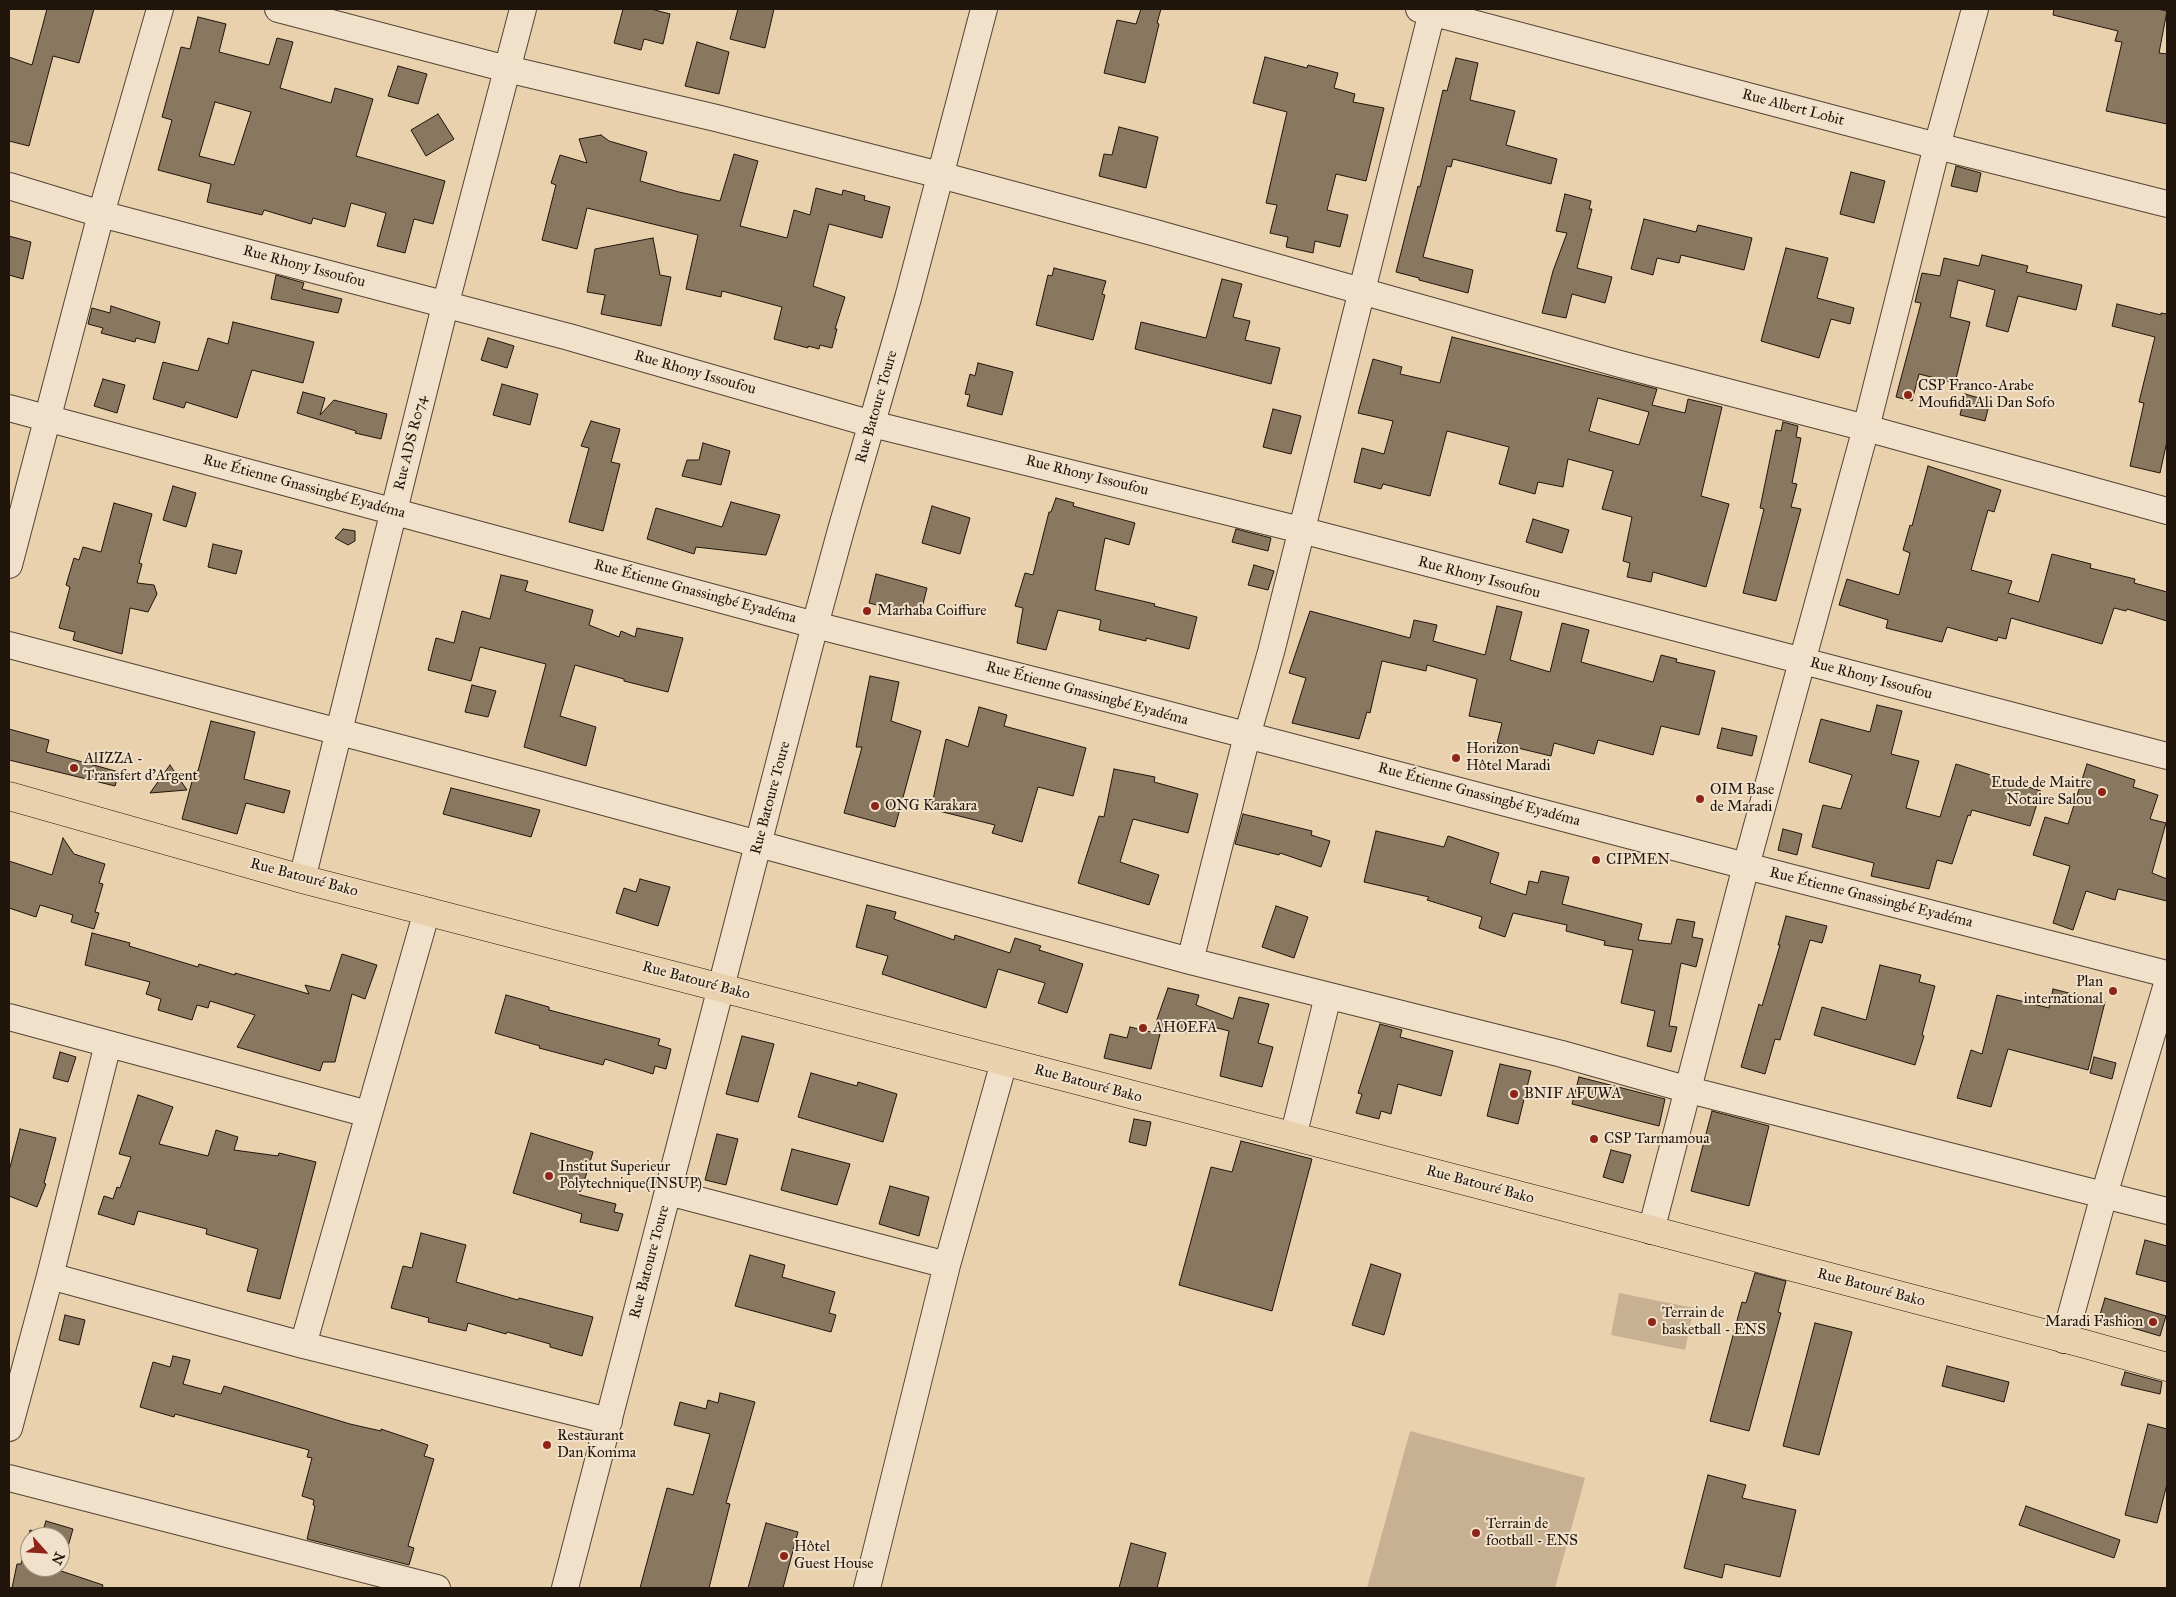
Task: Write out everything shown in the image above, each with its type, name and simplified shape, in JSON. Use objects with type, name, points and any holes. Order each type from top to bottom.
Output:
[{"type":"main road","name":"Rue Batouré Bako","points":[[9,796],[302,879],[2167,1367]]},
{"type":"street","points":[[9,565],[101,214],[160,9]]},
{"type":"street","points":[[278,9],[507,69],[716,118],[940,175],[1620,364],[1866,428],[2167,511]]},
{"type":"street","name":"Rue ADS R074","points":[[302,879],[445,306],[523,9]]},
{"type":"street","name":"Rue Batoure Toure","points":[[565,1588],[760,844],[840,530],[908,298],[984,9]]},
{"type":"street","points":[[1651,1231],[1746,866],[1866,428],[1937,146],[1975,9]]},
{"type":"street","points":[[1190,961],[1247,736],[1271,652],[1362,291],[1426,10]]},
{"type":"street","name":"Rue Albert Lobit","points":[[1426,10],[1937,146],[2167,204]]},
{"type":"street","name":"Rue Rhony Issoufou","points":[[9,186],[101,214],[445,306],[569,337],[872,424],[1301,530],[2167,756]]},
{"type":"street","name":"Rue Étienne Gnassingbé Eyadéma","points":[[9,408],[815,625],[2167,974]]},
{"type":"street","points":[[9,645],[338,731],[1190,961],[1562,1054],[1689,1090],[2167,1211]]},
{"type":"street","points":[[303,1345],[427,911]]},
{"type":"street","points":[[2064,1340],[2104,1195],[2167,984]]},
{"type":"street","points":[[1293,1137],[1328,996]]},
{"type":"street","points":[[9,1017],[368,1114]]},
{"type":"street","points":[[9,1428],[50,1276],[108,1044]]},
{"type":"street","points":[[867,1588],[947,1265],[1004,1062]]},
{"type":"street","points":[[668,1192],[947,1265]]},
{"type":"street","points":[[50,1276],[303,1345],[609,1421]]},
{"type":"street","points":[[9,1478],[437,1588]]},
{"type":"shaded area","name":"Terrain de basketball - ENS","points":[[1619,1293],[1694,1308],[1685,1350],[1611,1335]]},
{"type":"shaded area","name":"Terrain de football - ENS","points":[[1410,1431],[1585,1478],[1555,1588],[1367,1588]]},
{"type":"building","points":[[47,9],[94,9],[79,63],[53,56],[29,146],[9,141],[9,57],[32,65]]},
{"type":"building","points":[[623,9],[651,9],[670,14],[663,44],[644,39],[641,50],[614,43]]},
{"type":"building","points":[[738,9],[774,9],[765,48],[730,39]]},
{"type":"building","points":[[1141,9],[1161,9],[1145,83],[1104,73],[1117,20],[1136,24]]},
{"type":"building","points":[[2054,9],[2157,9],[2167,11],[2159,53],[2167,54],[2167,124],[2106,111],[2122,42],[2115,41],[2118,31],[2053,15]]},
{"type":"building","points":[[198,17],[226,24],[219,52],[269,65],[277,38],[293,42],[280,88],[331,103],[335,88],[373,99],[356,156],[445,181],[433,224],[414,219],[405,253],[377,246],[386,213],[351,203],[345,227],[313,218],[311,224],[264,210],[262,215],[207,202],[211,184],[158,170],[172,120],[162,117],[181,47],[190,49]],"holes":[[[215,102],[251,112],[234,165],[199,156]]]},
{"type":"building","points":[[697,42],[729,52],[719,94],[685,86]]},
{"type":"building","points":[[1265,57],[1307,68],[1308,65],[1338,73],[1334,88],[1355,94],[1353,102],[1384,108],[1366,181],[1336,174],[1327,210],[1348,215],[1340,247],[1315,241],[1313,253],[1286,247],[1288,237],[1270,233],[1277,205],[1266,203],[1287,112],[1253,103]]},
{"type":"building","points":[[1456,58],[1478,63],[1470,100],[1515,111],[1506,145],[1557,159],[1551,184],[1453,159],[1451,167],[1447,166],[1423,257],[1473,270],[1468,293],[1396,272],[1418,186],[1420,187],[1443,90],[1447,91]]},
{"type":"building","points":[[398,66],[427,74],[418,104],[388,96]]},
{"type":"building","points":[[438,114],[454,139],[426,156],[411,130]]},
{"type":"building","points":[[1119,127],[1158,137],[1146,188],[1099,176],[1104,154],[1112,155]]},
{"type":"building","points":[[601,135],[609,141],[647,152],[640,181],[720,201],[734,154],[758,161],[740,226],[787,238],[794,210],[810,215],[816,188],[842,195],[843,190],[865,196],[864,200],[890,207],[882,238],[829,224],[813,286],[845,297],[835,329],[837,329],[832,348],[820,345],[819,349],[808,346],[808,348],[774,339],[782,307],[722,291],[721,297],[686,289],[698,235],[587,208],[577,249],[542,240],[556,185],[551,183],[560,155],[587,163],[579,139]]},
{"type":"building","points":[[1956,166],[1981,173],[1977,192],[1951,186]]},
{"type":"building","points":[[1851,172],[1885,181],[1874,223],[1840,214]]},
{"type":"building","points":[[1565,194],[1591,201],[1589,209],[1592,209],[1577,268],[1612,277],[1605,303],[1572,294],[1566,318],[1542,313],[1553,271],[1567,233],[1556,231]]},
{"type":"building","points":[[1644,219],[1696,232],[1698,225],[1752,238],[1744,270],[1681,255],[1679,263],[1657,258],[1653,275],[1631,269]]},
{"type":"building","points":[[9,236],[31,242],[23,279],[9,275]]},
{"type":"building","points":[[653,238],[660,275],[671,277],[661,326],[601,314],[605,295],[587,292],[595,249]]},
{"type":"building","points":[[1786,248],[1828,258],[1817,298],[1854,308],[1850,324],[1831,319],[1819,358],[1761,341]]},
{"type":"building","points":[[1982,255],[2028,266],[2026,272],[2082,285],[2076,310],[2018,296],[2008,332],[1986,326],[1995,290],[1958,280],[1950,317],[1970,322],[1955,383],[1919,374],[1912,401],[1896,397],[1921,303],[1915,302],[1922,273],[1940,276],[1944,258],[1979,266]]},
{"type":"building","points":[[1054,268],[1106,281],[1102,294],[1105,295],[1093,340],[1036,325],[1048,275],[1052,276]]},
{"type":"building","points":[[276,275],[304,283],[302,289],[342,299],[338,313],[271,299]]},
{"type":"building","points":[[1222,279],[1242,284],[1233,317],[1250,321],[1245,340],[1280,348],[1271,384],[1135,349],[1141,322],[1206,338]]},
{"type":"building","points":[[2117,304],[2161,315],[2161,313],[2167,314],[2167,441],[2160,473],[2130,466],[2144,403],[2139,402],[2155,337],[2112,326]]},
{"type":"building","points":[[111,306],[160,322],[155,343],[136,338],[135,342],[101,333],[103,328],[88,324],[92,308],[110,313]]},
{"type":"building","points":[[233,322],[314,342],[303,383],[252,370],[237,418],[186,402],[184,408],[153,399],[163,362],[198,371],[208,338],[228,344]]},
{"type":"building","points":[[1452,337],[1657,389],[1652,405],[1685,413],[1688,399],[1722,407],[1701,496],[1729,504],[1706,587],[1653,572],[1651,582],[1627,577],[1630,563],[1623,561],[1632,517],[1602,509],[1613,471],[1568,459],[1563,487],[1538,482],[1535,494],[1499,484],[1509,447],[1447,431],[1430,496],[1383,484],[1381,489],[1354,482],[1362,448],[1384,454],[1393,421],[1358,413],[1373,359],[1402,367],[1400,374],[1440,383]],"holes":[[[1598,398],[1649,412],[1639,445],[1589,431]]]},
{"type":"building","points":[[488,338],[514,346],[507,368],[481,360]]},
{"type":"building","points":[[978,363],[1013,372],[1002,415],[967,406],[970,395],[965,394],[970,374],[975,376]]},
{"type":"building","points":[[103,379],[125,385],[117,413],[94,406]]},
{"type":"building","points":[[502,384],[538,394],[530,425],[493,415]]},
{"type":"building","points":[[303,392],[325,398],[320,415],[334,400],[387,414],[381,439],[355,433],[356,431],[297,413]]},
{"type":"building","points":[[1965,394],[1990,401],[1985,421],[1960,415]]},
{"type":"building","points":[[1273,409],[1301,416],[1291,454],[1263,447]]},
{"type":"building","points":[[591,421],[620,429],[611,462],[620,464],[603,531],[569,522],[589,448],[581,446]]},
{"type":"building","points":[[1783,422],[1798,426],[1796,437],[1801,438],[1792,483],[1797,484],[1791,507],[1801,509],[1776,601],[1743,593],[1764,509],[1760,508],[1776,430],[1781,431]]},
{"type":"building","points":[[703,443],[730,451],[721,485],[682,476],[687,460],[699,460]]},
{"type":"building","points":[[1928,466],[2001,490],[1994,512],[1988,510],[1971,570],[2012,581],[2008,593],[2039,602],[2052,554],[2091,564],[2090,568],[2135,579],[2134,583],[2167,592],[2167,621],[2127,609],[2126,611],[2114,608],[2102,644],[2011,618],[2006,639],[1998,637],[1997,641],[1947,627],[1942,642],[1886,628],[1888,620],[1839,605],[1847,579],[1899,595],[1910,553],[1903,550],[1910,525],[1912,526]]},
{"type":"building","points":[[173,486],[196,493],[186,527],[163,520]]},
{"type":"building","points":[[1056,498],[1074,503],[1073,506],[1135,523],[1129,545],[1105,538],[1095,590],[1155,604],[1154,606],[1197,617],[1189,649],[1146,638],[1146,641],[1099,630],[1101,620],[1058,610],[1046,650],[1017,643],[1023,608],[1015,606],[1025,573],[1033,575],[1049,512],[1051,512]]},
{"type":"building","points":[[731,502],[780,515],[766,555],[696,547],[694,554],[647,539],[656,508],[722,527]]},
{"type":"building","points":[[114,503],[152,514],[139,563],[142,564],[137,583],[154,585],[157,594],[148,612],[130,608],[122,654],[73,640],[75,632],[59,628],[70,587],[66,585],[74,558],[79,560],[83,547],[101,552]]},
{"type":"building","points":[[932,506],[970,518],[960,554],[922,543]]},
{"type":"building","points":[[1533,519],[1569,530],[1562,553],[1526,542]]},
{"type":"building","points":[[343,529],[355,531],[355,541],[348,545],[335,538]]},
{"type":"building","points":[[1236,529],[1271,538],[1268,551],[1232,542]]},
{"type":"building","points":[[213,544],[242,551],[236,574],[208,567]]},
{"type":"building","points":[[1254,565],[1274,571],[1268,590],[1248,585]]},
{"type":"building","points":[[876,574],[927,588],[920,616],[869,603]]},
{"type":"building","points":[[501,575],[528,581],[525,591],[593,610],[589,625],[619,637],[621,631],[635,637],[637,628],[683,638],[668,692],[624,681],[624,679],[575,665],[560,716],[596,727],[586,766],[524,747],[546,664],[480,647],[471,681],[428,670],[436,638],[454,643],[462,611],[490,619]]},
{"type":"building","points":[[1497,606],[1522,612],[1510,660],[1550,672],[1562,623],[1589,630],[1581,662],[1653,682],[1661,655],[1677,659],[1676,662],[1715,671],[1699,735],[1661,726],[1653,755],[1598,740],[1594,754],[1554,743],[1551,756],[1497,743],[1502,723],[1469,716],[1477,679],[1427,665],[1426,671],[1382,661],[1370,713],[1367,712],[1359,739],[1292,723],[1306,678],[1289,673],[1310,611],[1410,638],[1414,620],[1437,625],[1433,641],[1485,655]]},
{"type":"building","points":[[870,676],[899,682],[891,721],[921,731],[895,827],[844,813],[862,747],[856,747]]},
{"type":"building","points":[[472,685],[496,691],[488,717],[465,712]]},
{"type":"building","points":[[1877,705],[1902,711],[1891,754],[1919,761],[1906,808],[1940,817],[1956,764],[2041,791],[2030,826],[1972,810],[1970,816],[1968,815],[1952,864],[1937,860],[1929,889],[1871,876],[1874,863],[1812,847],[1823,805],[1841,809],[1852,775],[1809,762],[1821,719],[1870,732]]},
{"type":"building","points":[[979,707],[1007,715],[1004,726],[1086,748],[1073,796],[1038,787],[1022,842],[992,833],[995,825],[931,809],[946,739],[968,747]]},
{"type":"building","points":[[211,721],[255,732],[244,779],[290,791],[284,813],[246,803],[237,834],[182,819],[195,770],[198,771]]},
{"type":"building","points":[[1722,728],[1757,736],[1752,756],[1717,748]]},
{"type":"building","points":[[9,729],[49,740],[46,752],[119,772],[115,786],[9,760]]},
{"type":"building","points":[[2087,764],[2135,780],[2133,787],[2158,795],[2150,819],[2166,823],[2152,873],[2167,879],[2167,901],[2118,889],[2115,900],[2086,891],[2073,930],[2053,923],[2070,866],[2033,855],[2045,817],[2068,824]]},
{"type":"building","points":[[170,765],[187,790],[150,793]]},
{"type":"building","points":[[1114,769],[1155,777],[1154,782],[1198,794],[1188,833],[1133,819],[1120,862],[1159,875],[1149,905],[1078,883],[1099,816],[1104,817]]},
{"type":"building","points":[[451,788],[540,810],[531,837],[443,814]]},
{"type":"building","points":[[1243,814],[1312,831],[1311,835],[1330,841],[1321,867],[1280,853],[1279,855],[1235,844]]},
{"type":"building","points":[[1783,829],[1802,834],[1797,855],[1778,850]]},
{"type":"building","points":[[1376,831],[1444,847],[1448,836],[1499,853],[1490,883],[1526,895],[1529,881],[1538,883],[1541,871],[1569,877],[1562,904],[1642,924],[1638,940],[1671,944],[1677,919],[1695,922],[1692,937],[1703,939],[1696,967],[1681,963],[1669,1026],[1677,1027],[1671,1052],[1647,1046],[1655,1011],[1621,1003],[1633,950],[1604,945],[1605,941],[1566,931],[1567,925],[1513,913],[1505,937],[1479,928],[1482,917],[1427,900],[1429,897],[1364,882]]},
{"type":"building","points":[[63,838],[74,854],[105,864],[99,883],[103,884],[95,912],[99,913],[94,929],[71,922],[73,915],[40,905],[36,917],[9,908],[9,861],[52,875]]},
{"type":"building","points":[[640,879],[670,887],[658,926],[616,913],[624,888],[636,892]]},
{"type":"building","points":[[867,905],[896,912],[894,919],[954,940],[955,935],[1010,953],[1015,938],[1041,946],[1039,950],[1083,964],[1067,1013],[1038,1003],[1045,983],[998,969],[986,1008],[882,974],[888,956],[856,947]]},
{"type":"building","points":[[1276,906],[1308,917],[1294,958],[1262,947]]},
{"type":"building","points":[[1786,916],[1827,926],[1822,943],[1810,940],[1780,1040],[1775,1039],[1765,1074],[1741,1067],[1759,1004],[1762,1006],[1780,945],[1778,945]]},
{"type":"building","points":[[92,933],[130,943],[129,946],[198,967],[199,964],[309,994],[305,985],[330,991],[342,954],[377,965],[365,999],[352,994],[335,1062],[323,1062],[320,1071],[237,1047],[255,1015],[210,1001],[208,1008],[197,1005],[192,1020],[158,1010],[161,999],[146,994],[150,982],[85,965]]},
{"type":"building","points":[[1880,965],[1921,975],[1919,982],[1935,986],[1922,1035],[1924,1036],[1915,1065],[1814,1035],[1822,1007],[1866,1020]]},
{"type":"building","points":[[1168,988],[1199,995],[1196,1005],[1233,1019],[1239,997],[1269,1004],[1258,1043],[1273,1047],[1262,1087],[1220,1076],[1229,1031],[1190,1021],[1188,1033],[1154,1028]]},
{"type":"building","points":[[2053,989],[2105,1002],[2088,1070],[2008,1049],[1991,1107],[1957,1098],[1971,1050],[1982,1054],[1997,995],[2049,1008]]},
{"type":"building","points":[[506,995],[549,1007],[549,1010],[660,1039],[658,1045],[671,1049],[666,1069],[655,1066],[653,1074],[605,1059],[603,1065],[539,1048],[540,1046],[495,1033]]},
{"type":"building","points":[[1380,1024],[1402,1030],[1400,1037],[1453,1051],[1441,1096],[1398,1084],[1391,1114],[1381,1111],[1379,1119],[1356,1113],[1362,1094],[1358,1093]]},
{"type":"building","points":[[1130,1027],[1160,1034],[1151,1069],[1104,1058],[1110,1034],[1127,1038]]},
{"type":"building","points":[[742,1036],[774,1044],[758,1102],[726,1094]]},
{"type":"building","points":[[60,1052],[76,1057],[68,1082],[53,1078]]},
{"type":"building","points":[[2094,1057],[2116,1063],[2112,1079],[2090,1073]]},
{"type":"building","points":[[1500,1064],[1531,1071],[1518,1124],[1487,1116]]},
{"type":"building","points":[[811,1073],[857,1086],[858,1082],[897,1094],[883,1142],[798,1117]]},
{"type":"building","points":[[1579,1077],[1665,1099],[1659,1126],[1572,1104]]},
{"type":"building","points":[[138,1095],[173,1107],[159,1144],[208,1156],[216,1130],[238,1137],[234,1150],[278,1156],[279,1153],[316,1162],[280,1299],[247,1291],[258,1249],[206,1234],[207,1229],[138,1211],[134,1225],[98,1214],[104,1196],[113,1199],[117,1187],[120,1188],[131,1157],[119,1154]]},
{"type":"building","points":[[1712,1111],[1769,1126],[1749,1206],[1691,1191]]},
{"type":"building","points":[[1134,1119],[1151,1122],[1146,1146],[1129,1142]]},
{"type":"building","points":[[20,1129],[56,1138],[44,1183],[46,1184],[37,1207],[9,1196],[9,1171]]},
{"type":"building","points":[[531,1133],[593,1152],[580,1195],[616,1204],[614,1212],[623,1214],[618,1231],[580,1222],[582,1214],[513,1193]]},
{"type":"building","points":[[717,1134],[738,1139],[726,1185],[705,1180]]},
{"type":"building","points":[[1241,1141],[1312,1159],[1272,1311],[1179,1285],[1211,1167],[1232,1172]]},
{"type":"building","points":[[792,1149],[850,1164],[837,1205],[781,1190]]},
{"type":"building","points":[[1611,1150],[1631,1155],[1623,1183],[1603,1177]]},
{"type":"building","points":[[890,1186],[929,1197],[919,1236],[879,1224]]},
{"type":"building","points":[[421,1233],[466,1245],[456,1282],[518,1300],[519,1298],[593,1317],[582,1356],[550,1347],[550,1344],[507,1332],[506,1334],[468,1323],[466,1331],[428,1322],[429,1318],[391,1308],[403,1266],[412,1268]]},
{"type":"building","points":[[2145,1240],[2167,1246],[2167,1282],[2136,1274]]},
{"type":"building","points":[[750,1255],[785,1265],[782,1277],[835,1292],[829,1313],[836,1315],[831,1332],[735,1306]]},
{"type":"building","points":[[1371,1264],[1401,1274],[1384,1335],[1352,1325]]},
{"type":"building","points":[[1755,1273],[1786,1281],[1778,1312],[1781,1313],[1749,1431],[1710,1421],[1742,1302],[1746,1303]]},
{"type":"building","points":[[2105,1298],[2166,1316],[2160,1336],[2099,1318]]},
{"type":"building","points":[[65,1315],[85,1320],[79,1345],[59,1340]]},
{"type":"building","points":[[1815,1323],[1852,1332],[1819,1455],[1783,1446]]},
{"type":"building","points":[[173,1356],[190,1360],[183,1384],[221,1394],[224,1386],[350,1424],[381,1431],[381,1429],[428,1445],[424,1456],[434,1459],[408,1546],[414,1548],[409,1565],[307,1539],[315,1506],[313,1505],[314,1500],[302,1496],[312,1458],[307,1457],[309,1450],[175,1414],[174,1417],[140,1407],[153,1362],[170,1367]]},
{"type":"building","points":[[1947,1366],[2009,1382],[2004,1402],[1942,1386]]},
{"type":"building","points":[[2125,1372],[2162,1382],[2160,1394],[2121,1385]]},
{"type":"building","points":[[720,1393],[755,1402],[726,1503],[730,1504],[709,1588],[640,1588],[667,1488],[693,1495],[710,1434],[674,1425],[680,1402],[706,1409],[708,1400],[718,1403]]},
{"type":"building","points":[[2148,1424],[2167,1429],[2167,1484],[2157,1523],[2125,1515]]},
{"type":"building","points":[[1708,1475],[1746,1485],[1742,1498],[1796,1510],[1780,1577],[1725,1564],[1722,1578],[1684,1568]]},
{"type":"building","points":[[2026,1506],[2120,1540],[2114,1558],[2019,1525]]},
{"type":"building","points":[[46,1521],[66,1527],[44,1527]]},
{"type":"building","points":[[766,1523],[798,1532],[783,1588],[748,1588]]},
{"type":"building","points":[[70,1528],[73,1529],[70,1540]]},
{"type":"building","points":[[1131,1543],[1166,1553],[1157,1588],[1119,1588]]},
{"type":"building","points":[[17,1564],[20,1564],[20,1577],[70,1577],[70,1574],[103,1585],[102,1588],[12,1588]]},
{"type":"place","name":"CSP Franco-Arabe Moufida Ali Dan Sofo","points":[[1908,395]]},
{"type":"place","name":"Marhaba Coiffure","points":[[867,611]]},
{"type":"place","name":"Horizon Hôtel Maradi","points":[[1456,758]]},
{"type":"place","name":"AlIZZA - Transfert d'Argent","points":[[74,768]]},
{"type":"place","name":"Etude de Maitre Notaire Salou","points":[[2102,792]]},
{"type":"place","name":"OIM Base de Maradi","points":[[1700,799]]},
{"type":"place","name":"ONG Karakara","points":[[875,806]]},
{"type":"place","name":"CIPMEN","points":[[1596,860]]},
{"type":"place","name":"Plan international","points":[[2113,991]]},
{"type":"place","name":"AHOEFA","points":[[1143,1028]]},
{"type":"place","name":"BNIF AFUWA","points":[[1514,1094]]},
{"type":"place","name":"CSP Tarmamoua","points":[[1594,1139]]},
{"type":"place","name":"Institut Superieur Polytechnique(INSUP)","points":[[549,1176]]},
{"type":"place","name":"Terrain de basketball - ENS","points":[[1652,1322]]},
{"type":"place","name":"Maradi Fashion","points":[[2153,1322]]},
{"type":"place","name":"Restaurant Dan Komma","points":[[547,1445]]},
{"type":"place","name":"Terrain de football - ENS","points":[[1476,1533]]},
{"type":"place","name":"Hôtel Guest House","points":[[784,1556]]}]
